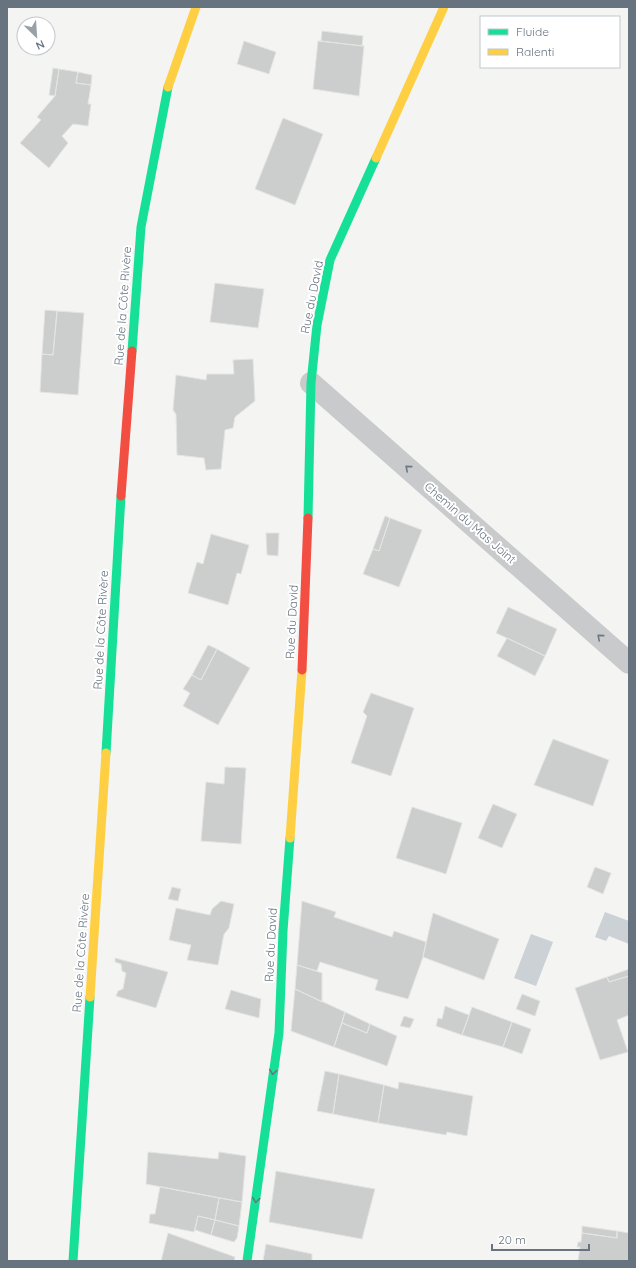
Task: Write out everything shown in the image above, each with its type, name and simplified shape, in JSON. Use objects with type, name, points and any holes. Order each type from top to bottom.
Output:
[{"type":"street","name":"Rue de la Côte Rivère","points":[[73,1261],[120,513],[141,227],[167,91],[196,7]]},
{"type":"street","name":"Rue du David","points":[[247,1261],[279,1033],[283,931],[300,708],[306,579],[311,383],[317,325],[330,260],[444,7]]},
{"type":"street","name":"Chemin du Mas Joint","points":[[311,383],[629,663]]},
{"type":"shaded area","points":[[605,912],[629,921],[629,944],[609,936],[606,941],[595,937]]},
{"type":"shaded area","points":[[531,934],[553,942],[536,986],[514,978]]},
{"type":"building","points":[[322,31],[363,36],[362,46],[321,41]]},
{"type":"building","points":[[244,41],[276,52],[269,74],[237,64]]},
{"type":"building","points":[[318,41],[364,46],[359,96],[313,89]]},
{"type":"building","points":[[53,68],[59,69],[55,96],[49,95]]},
{"type":"building","points":[[59,69],[78,72],[76,83],[91,85],[88,104],[91,104],[88,126],[73,124],[62,136],[68,143],[49,168],[20,143],[41,120],[37,117],[55,96]]},
{"type":"building","points":[[78,72],[92,75],[91,85],[76,83]]},
{"type":"building","points":[[283,118],[323,134],[295,205],[255,189]]},
{"type":"building","points":[[215,283],[264,289],[258,328],[210,322]]},
{"type":"building","points":[[45,310],[57,311],[53,355],[42,354]]},
{"type":"building","points":[[57,311],[84,313],[78,395],[40,392],[42,354],[53,355]]},
{"type":"building","points":[[253,359],[255,401],[235,417],[233,428],[225,430],[221,469],[206,470],[204,458],[177,455],[176,414],[173,410],[176,375],[206,380],[207,374],[234,374],[233,360]]},
{"type":"building","points":[[385,516],[390,518],[379,551],[373,549]]},
{"type":"building","points":[[390,518],[422,530],[399,587],[363,574],[373,549],[379,551]]},
{"type":"building","points":[[266,533],[279,533],[278,556],[267,555]]},
{"type":"building","points":[[211,534],[249,545],[241,574],[237,573],[228,605],[188,593],[197,562],[203,564]]},
{"type":"building","points":[[508,607],[557,629],[545,656],[496,633]]},
{"type":"building","points":[[507,638],[545,656],[535,676],[497,656]]},
{"type":"building","points":[[208,645],[217,649],[201,680],[192,675]]},
{"type":"building","points":[[217,649],[250,668],[218,725],[183,706],[190,693],[183,689],[192,675],[201,680]]},
{"type":"building","points":[[371,693],[414,708],[391,776],[351,763],[367,716],[363,712]]},
{"type":"building","points":[[553,739],[609,760],[593,806],[534,785]]},
{"type":"building","points":[[225,767],[246,768],[241,844],[201,841],[206,782],[224,784]]},
{"type":"building","points":[[493,804],[517,814],[502,848],[478,838]]},
{"type":"building","points":[[412,807],[462,823],[446,874],[396,858]]},
{"type":"building","points":[[595,867],[611,873],[603,894],[587,887]]},
{"type":"building","points":[[172,887],[181,889],[178,901],[168,899]]},
{"type":"building","points":[[221,901],[234,904],[229,928],[224,934],[218,965],[187,960],[191,945],[169,940],[176,908],[210,915],[212,909]]},
{"type":"building","points":[[302,901],[336,912],[334,917],[392,937],[394,931],[426,942],[423,957],[408,999],[375,990],[378,980],[320,962],[317,971],[297,965]]},
{"type":"building","points":[[433,913],[499,939],[484,980],[423,957]]},
{"type":"building","points":[[115,958],[168,972],[156,1008],[116,996],[118,991],[123,989],[126,973],[122,971],[121,964],[115,962]]},
{"type":"building","points":[[297,965],[322,973],[322,1002],[295,989]]},
{"type":"building","points":[[629,969],[629,976],[609,982],[607,977]]},
{"type":"building","points":[[629,976],[629,1015],[617,1020],[628,1052],[600,1060],[575,988],[607,977],[609,982]]},
{"type":"building","points":[[295,989],[345,1012],[334,1047],[291,1031]]},
{"type":"building","points":[[231,990],[261,999],[259,1018],[225,1009]]},
{"type":"building","points":[[522,994],[540,1001],[535,1016],[516,1009]]},
{"type":"building","points":[[445,1006],[469,1015],[462,1035],[436,1026],[438,1018],[442,1019]]},
{"type":"building","points":[[472,1007],[512,1022],[503,1047],[462,1035]]},
{"type":"building","points":[[345,1012],[370,1024],[367,1033],[342,1023]]},
{"type":"building","points":[[404,1016],[414,1019],[410,1028],[400,1026]]},
{"type":"building","points":[[512,1022],[531,1029],[522,1054],[503,1047]]},
{"type":"building","points":[[342,1023],[367,1033],[370,1024],[397,1036],[387,1066],[334,1047]]},
{"type":"building","points":[[325,1071],[339,1074],[333,1114],[317,1111]]},
{"type":"building","points":[[339,1074],[384,1085],[378,1123],[333,1114]]},
{"type":"building","points":[[399,1082],[473,1096],[467,1136],[447,1132],[446,1135],[378,1123],[384,1085],[398,1089]]},
{"type":"building","points":[[148,1152],[218,1159],[219,1152],[246,1156],[242,1202],[146,1184]]},
{"type":"building","points":[[276,1171],[375,1189],[362,1239],[269,1222]]},
{"type":"building","points":[[160,1187],[219,1198],[215,1220],[198,1216],[194,1232],[149,1223],[150,1214],[155,1214]]},
{"type":"building","points":[[219,1198],[242,1202],[239,1226],[215,1220]]},
{"type":"building","points":[[198,1216],[215,1220],[211,1235],[195,1230]]},
{"type":"building","points":[[215,1220],[239,1226],[237,1238],[234,1242],[211,1235]]},
{"type":"building","points":[[582,1226],[617,1231],[617,1238],[582,1233]]},
{"type":"building","points":[[617,1231],[629,1233],[629,1261],[578,1261],[580,1247],[577,1247],[578,1242],[581,1242],[582,1233],[617,1238]]},
{"type":"building","points":[[168,1233],[235,1257],[234,1261],[161,1261]]},
{"type":"building","points":[[266,1244],[312,1254],[312,1261],[263,1261]]},
{"type":"traffic: fast","points":[[132,351],[141,227],[168,87]]},
{"type":"traffic: fast","points":[[308,518],[311,383],[317,325],[330,260],[376,158]]},
{"type":"traffic: fast","points":[[106,753],[121,496]]},
{"type":"traffic: fast","points":[[247,1261],[279,1033],[283,931],[290,838]]},
{"type":"traffic: fast","points":[[73,1261],[90,997]]},
{"type":"traffic: slow","points":[[168,87],[196,7]]},
{"type":"traffic: slow","points":[[376,158],[444,7]]},
{"type":"traffic: slow","points":[[290,838],[302,670]]},
{"type":"traffic: slow","points":[[90,997],[106,753]]},
{"type":"traffic: jam","points":[[121,496],[132,351]]},
{"type":"traffic: jam","points":[[302,670],[308,518]]}]
